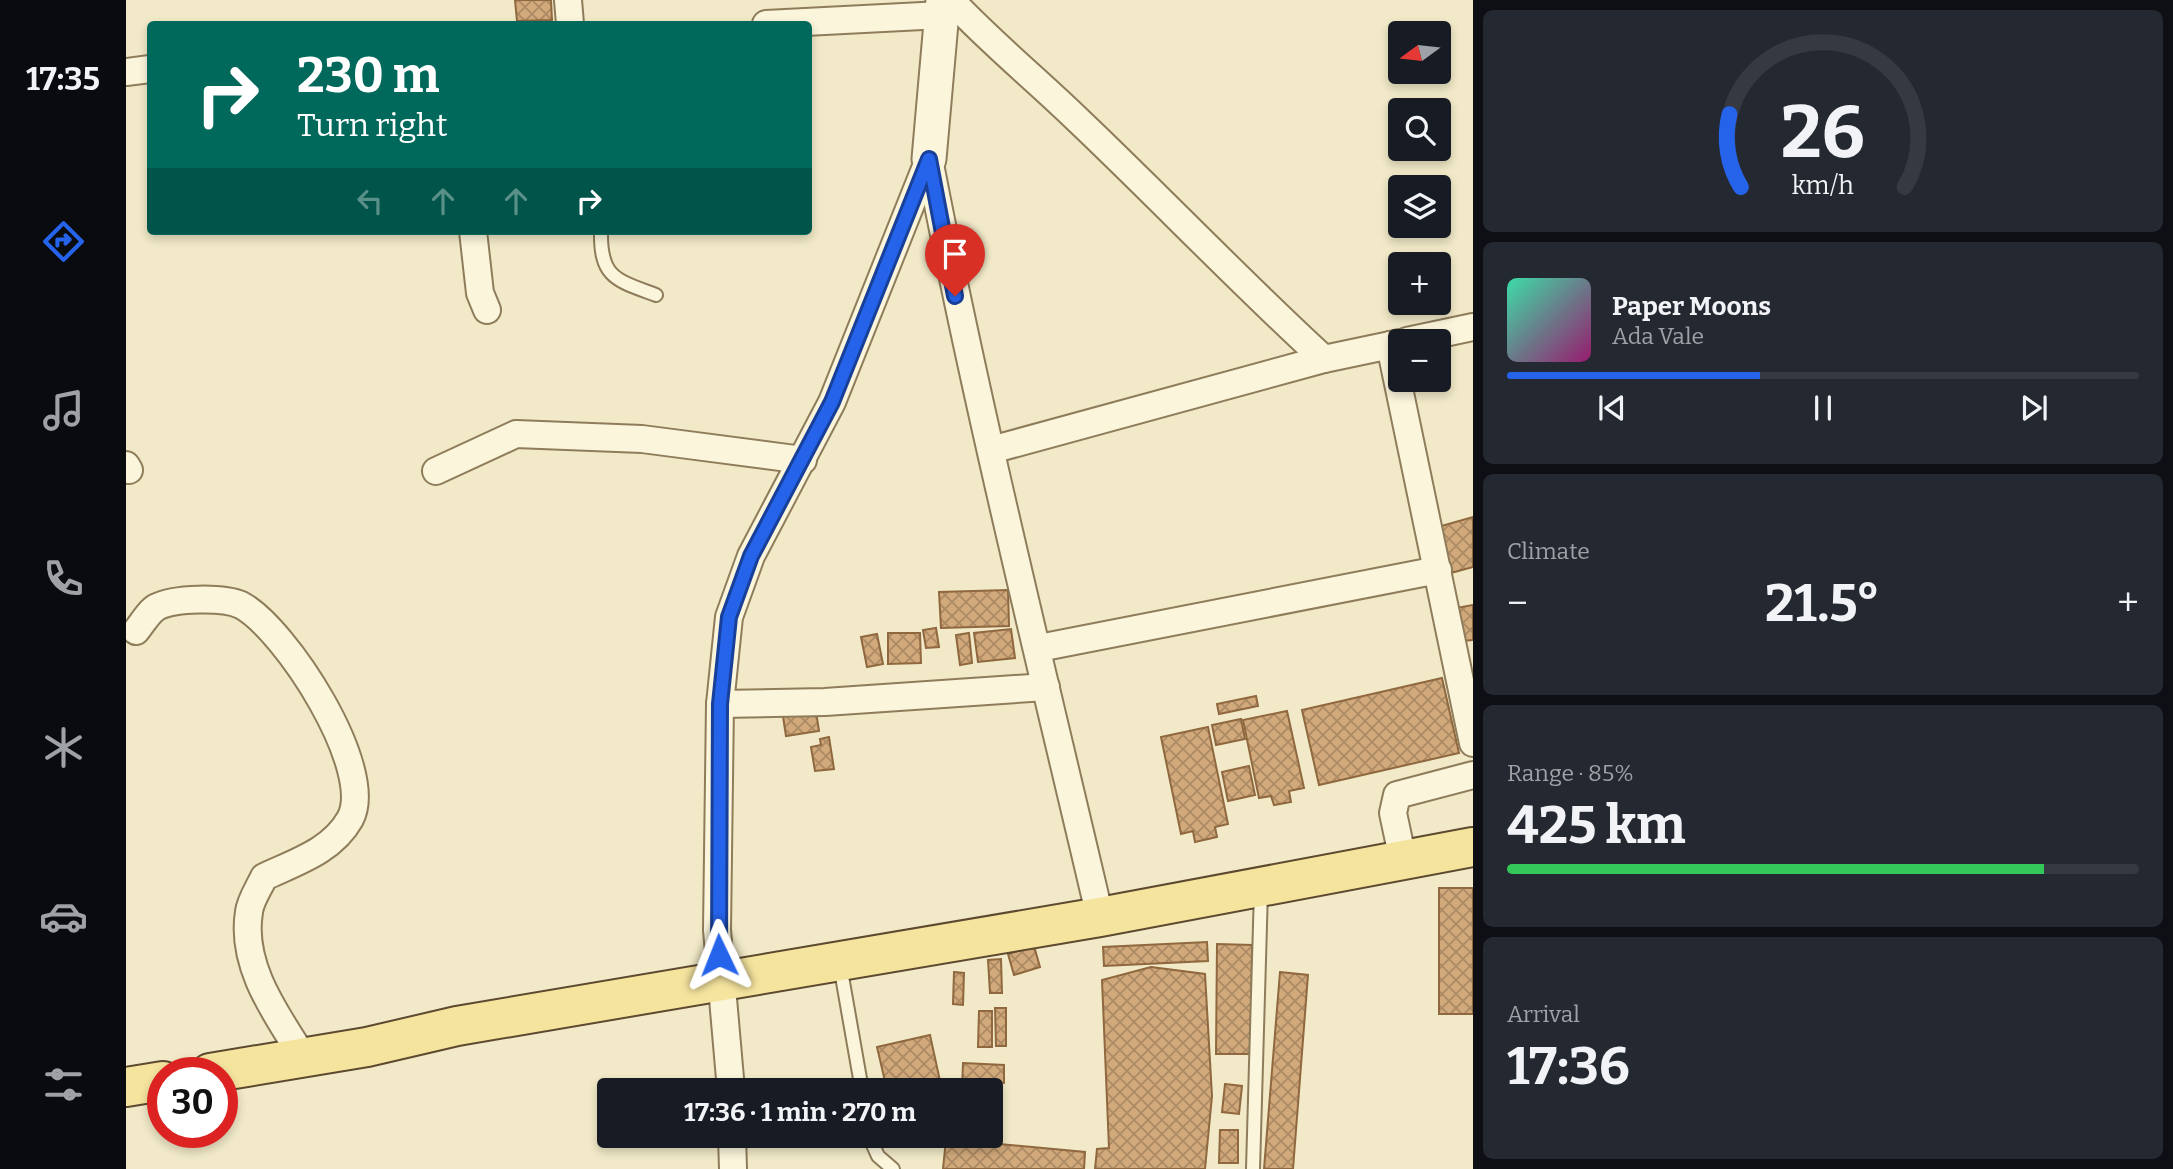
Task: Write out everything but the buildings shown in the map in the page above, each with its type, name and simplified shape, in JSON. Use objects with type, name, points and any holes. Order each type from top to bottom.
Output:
[{"type":"main road","points":[[238,1068],[367,1047],[412,1036],[720,981],[1100,917],[1473,847]]},
{"type":"main road","points":[[126,1087],[147,1084]]},
{"type":"street","points":[[568,0],[570,21]]},
{"type":"street","points":[[730,1078],[717,930],[720,704],[729,617],[751,556],[832,402],[929,159],[945,5]]},
{"type":"street","points":[[794,21],[945,5],[1324,359]]},
{"type":"street","points":[[126,72],[147,69]]},
{"type":"street","points":[[929,159],[966,351],[1039,648],[1100,917]]},
{"type":"street","points":[[473,235],[480,293],[487,310]]},
{"type":"street","points":[[1451,332],[1473,327]]},
{"type":"street","points":[[991,450],[1324,359],[1388,345]]},
{"type":"street","points":[[1407,392],[1438,570],[1473,743]]},
{"type":"street","points":[[436,471],[516,434],[642,439],[803,460]]},
{"type":"street","points":[[1039,648],[1438,570]]},
{"type":"street","points":[[136,631],[155,607],[184,599],[240,605],[274,632],[337,727],[355,780],[352,816],[332,844],[264,877],[248,912],[249,951],[263,992],[303,1057]]},
{"type":"street","points":[[720,704],[825,702],[1046,687]]},
{"type":"street","points":[[1403,860],[1393,813],[1397,795],[1473,775]]},
{"type":"street","points":[[732,1148],[733,1169]]},
{"type":"lane","points":[[601,235],[601,257],[607,271],[617,280],[656,295]]},
{"type":"lane","points":[[1253,1169],[1262,886]]},
{"type":"lane","points":[[839,961],[860,1078]]},
{"type":"lane","points":[[874,1148],[878,1156],[893,1169]]},
{"type":"route","points":[[719,955],[720,704],[729,617],[751,556],[832,402],[929,159],[955,296]]}]
